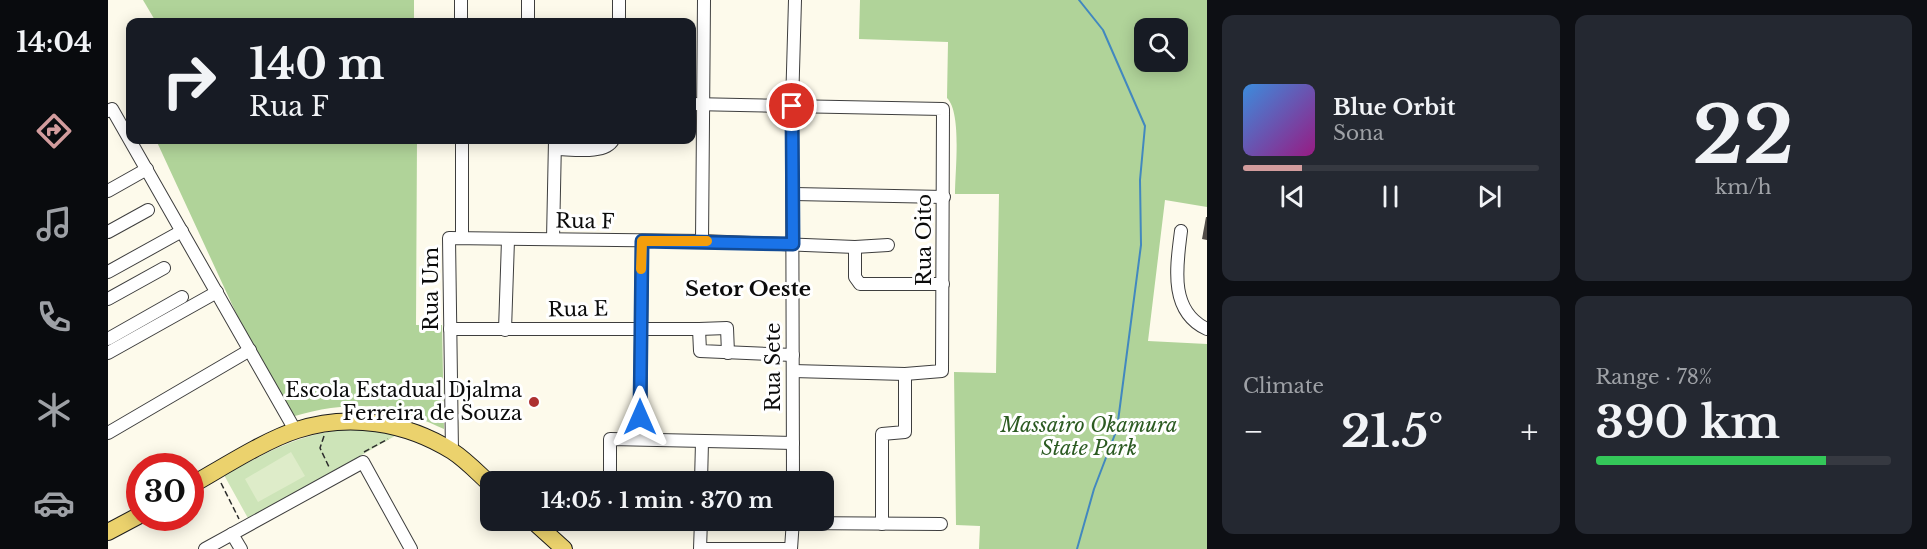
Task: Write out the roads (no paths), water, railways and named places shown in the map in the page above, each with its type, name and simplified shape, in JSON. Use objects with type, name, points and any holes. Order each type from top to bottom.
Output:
[{"type":"main road","points":[[204,478],[295,430],[327,423],[370,422],[392,426],[452,451],[480,475]]},
{"type":"main road","points":[[108,532],[126,522]]},
{"type":"main road","points":[[544,531],[564,549]]},
{"type":"street","points":[[461,0],[461,18]]},
{"type":"street","points":[[528,0],[528,18]]},
{"type":"street","points":[[619,18],[620,0]]},
{"type":"street","points":[[702,241],[697,104],[704,0]]},
{"type":"street","name":"Rua Sete","points":[[793,471],[792,106],[795,0]]},
{"type":"street","points":[[697,104],[792,106]]},
{"type":"street","name":"Rua Oito","points":[[792,106],[943,109],[942,371],[905,374]]},
{"type":"street","points":[[108,111],[112,109],[126,133]]},
{"type":"street","points":[[132,144],[295,430]]},
{"type":"street","name":"Rua Um","points":[[452,451],[449,238],[462,238],[462,144]]},
{"type":"street","points":[[553,239],[555,144],[602,149],[611,144]]},
{"type":"street","points":[[108,191],[147,169]]},
{"type":"street","points":[[794,194],[944,198]]},
{"type":"street","points":[[108,232],[148,210]]},
{"type":"street","points":[[108,272],[182,231]]},
{"type":"street","points":[[1181,231],[1176,281],[1183,304],[1201,326],[1207,328]]},
{"type":"street","name":"Rua F","points":[[462,238],[702,241],[855,247],[888,245]]},
{"type":"street","points":[[505,330],[508,240]]},
{"type":"street","points":[[640,439],[642,241]]},
{"type":"street","points":[[855,247],[855,277],[860,284],[943,284]]},
{"type":"street","points":[[108,299],[164,268]]},
{"type":"street","points":[[108,353],[217,292]]},
{"type":"street","points":[[108,339],[182,297]]},
{"type":"street","name":"Rua E","points":[[450,329],[727,328],[728,353]]},
{"type":"street","points":[[699,329],[700,351],[793,354]]},
{"type":"street","points":[[108,433],[250,351]]},
{"type":"street","points":[[793,371],[905,374],[905,432],[882,434],[882,524]]},
{"type":"street","points":[[610,471],[610,439],[793,443]]},
{"type":"street","points":[[701,471],[702,442]]},
{"type":"street","points":[[205,549],[363,462],[411,549]]},
{"type":"street","points":[[834,523],[941,524]]},
{"type":"street","points":[[701,531],[700,549],[791,549],[792,531]]},
{"type":"street","points":[[232,534],[241,549]]},
{"type":"waterway","points":[[1077,549],[1094,489],[1117,429],[1141,245],[1140,180],[1145,126],[1103,30],[1079,0]]},
{"type":"place","name":"Escola Estadual Djalma Ferreira de Souza","points":[[534,402]]},
{"type":"district","name":"Setor Oeste","points":[[748,289]]},
{"type":"park label","name":"Massairo Okamura State Park","points":[[1089,436]]}]
